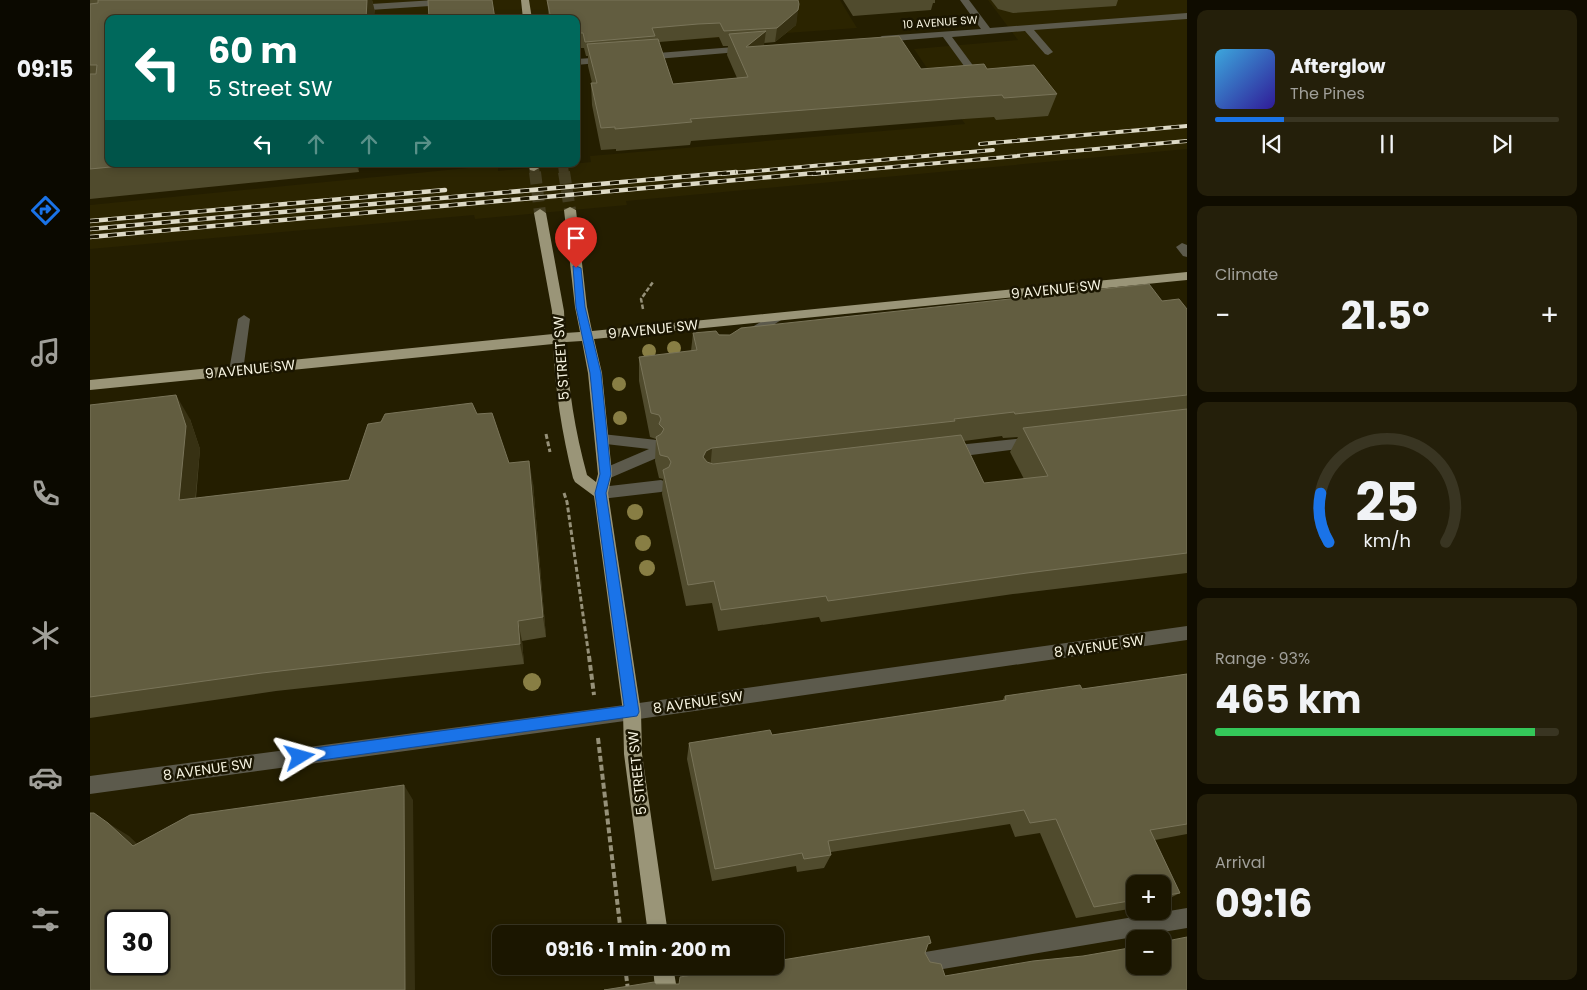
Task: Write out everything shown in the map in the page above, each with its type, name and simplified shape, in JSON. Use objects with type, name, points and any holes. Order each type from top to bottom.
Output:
[{"type":"main road","points":[[525,0],[527,15]]},
{"type":"main road","name":"5 STREET SW","points":[[570,210],[581,307],[596,373],[605,474],[601,493],[632,712],[632,754],[657,925]]},
{"type":"main road","name":"5 STREET SW","points":[[540,213],[558,310],[561,382],[569,434],[580,478],[601,493]]},
{"type":"main road","name":"9 AVENUE SW","points":[[90,385],[1186,277]]},
{"type":"main road","points":[[664,975],[666,990]]},
{"type":"street","points":[[345,9],[364,10],[475,0]]},
{"type":"street","points":[[964,0],[988,31]]},
{"type":"street","name":"10 AVENUE SW","points":[[874,40],[1187,16]]},
{"type":"street","points":[[1027,28],[1048,52]]},
{"type":"street","points":[[945,34],[978,79]]},
{"type":"street","points":[[635,58],[761,48]]},
{"type":"street","points":[[580,62],[616,59]]},
{"type":"street","points":[[733,346],[776,317]]},
{"type":"street","points":[[236,371],[244,319]]},
{"type":"street","points":[[602,439],[653,448],[605,474]]},
{"type":"street","points":[[934,454],[1051,440]]},
{"type":"street","points":[[601,493],[661,486]]},
{"type":"street","name":"8 AVENUE SW","points":[[90,785],[596,717],[1187,633]]},
{"type":"street","points":[[925,962],[1187,918]]},
{"type":"path","points":[[643,309],[641,299],[653,282]]},
{"type":"path","points":[[545,427],[547,444],[553,461]]},
{"type":"path","points":[[562,486],[569,512],[590,658],[620,925]]},
{"type":"path","points":[[626,975],[628,990]]},
{"type":"shaded area","points":[[90,0],[840,0],[857,28],[580,48],[580,15],[105,15]]},
{"type":"shaded area","points":[[988,0],[1187,0],[1187,149],[626,201],[627,205],[475,219],[474,215],[90,249],[90,205],[478,167],[498,167],[498,171],[539,167],[580,167],[580,163],[591,162],[590,156],[965,124],[914,49],[1018,40]]},
{"type":"building","points":[[98,0],[367,0],[366,15],[105,15],[105,167],[110,167],[90,169],[90,74],[96,74],[97,65],[90,65],[90,4],[98,3]]},
{"type":"building","points":[[428,0],[492,0],[494,15],[429,15]]},
{"type":"building","points":[[547,0],[798,0],[799,4],[798,10],[777,28],[724,31],[720,23],[698,24],[652,28],[655,36],[585,42],[583,33],[580,33],[580,15],[550,15]]},
{"type":"building","points":[[766,31],[746,47],[899,36],[921,69],[984,64],[987,69],[1034,65],[1057,94],[1004,98],[1002,95],[971,97],[690,119],[692,122],[615,129],[615,127],[601,128],[591,83],[597,83],[587,44],[658,39],[673,84],[748,77],[729,34]]},
{"type":"building","points":[[1149,284],[1162,301],[1179,299],[1187,309],[1187,395],[1015,414],[1014,412],[954,419],[955,421],[712,448],[706,451],[703,457],[707,462],[713,464],[961,435],[984,483],[1048,476],[1023,428],[1187,409],[1187,553],[828,601],[826,596],[721,610],[714,581],[688,585],[663,470],[669,467],[671,462],[668,457],[660,455],[656,437],[664,429],[659,424],[661,419],[659,415],[651,413],[639,357],[697,350],[693,333],[716,331],[719,335],[730,335],[741,328]]},
{"type":"building","points":[[176,395],[186,426],[179,500],[349,480],[368,424],[381,422],[385,414],[472,403],[477,414],[492,413],[509,463],[529,461],[543,617],[518,621],[520,644],[262,673],[90,697],[90,405]]},
{"type":"building","points":[[1187,674],[1187,824],[1150,830],[1180,893],[1171,894],[1171,875],[1126,875],[1126,902],[1094,907],[1056,819],[1030,823],[1024,810],[828,841],[831,855],[804,859],[802,853],[715,869],[689,743],[770,730],[772,735],[1006,700],[1005,696],[1080,685],[1082,689]]},
{"type":"building","points":[[404,785],[405,990],[90,990],[90,813],[94,813],[108,823],[133,846],[190,815]]},
{"type":"building","points":[[929,936],[931,943],[928,944],[925,953],[930,962],[941,964],[945,976],[1033,961],[1083,956],[1126,949],[1126,975],[1171,975],[1171,940],[1187,937],[1187,990],[604,990],[654,982],[656,984],[679,984],[680,977],[692,975],[784,975],[784,960]]},
{"type":"tunnel","points":[[563,167],[564,174]]},
{"type":"tunnel","points":[[534,168],[535,174]]},
{"type":"tunnel","points":[[535,172],[540,213]]},
{"type":"tunnel","points":[[564,172],[570,210]]},
{"type":"railway","points":[[980,144],[1187,126]]},
{"type":"railway","points":[[813,174],[1187,141]]},
{"type":"railway","points":[[722,174],[993,150]]},
{"type":"railway","points":[[90,229],[736,172]]},
{"type":"railway","points":[[90,237],[827,172]]},
{"type":"railway","points":[[90,221],[445,190]]},
{"type":"route","points":[[300,757],[632,712],[601,493],[605,474],[596,373],[581,307],[576,268]]}]
